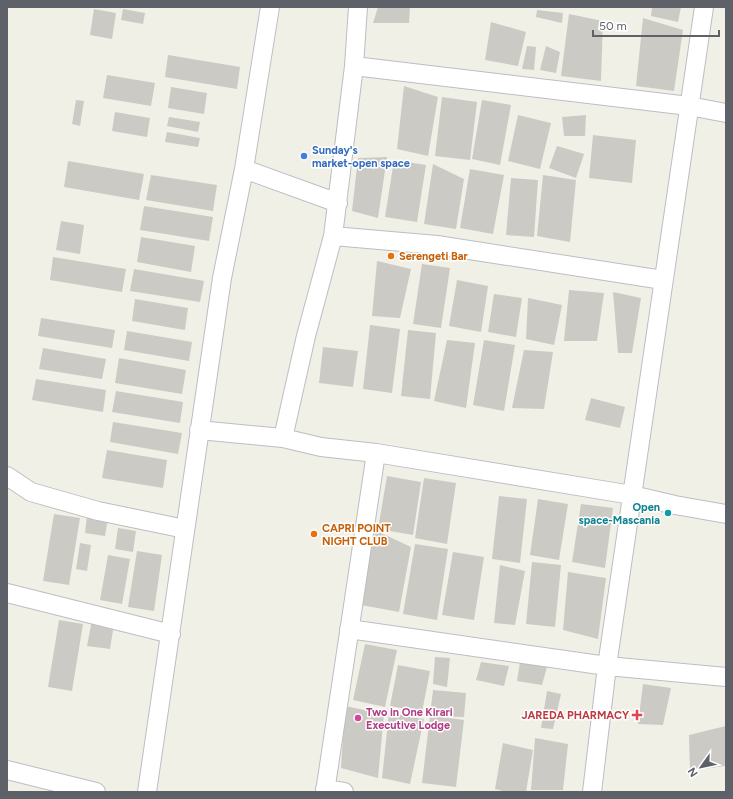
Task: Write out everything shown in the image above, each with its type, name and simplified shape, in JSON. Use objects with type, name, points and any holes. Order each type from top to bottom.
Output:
[{"type":"street","points":[[147,792],[222,278],[244,169],[270,7]]},
{"type":"street","points":[[283,438],[306,336],[333,236],[354,66],[358,7]]},
{"type":"street","points":[[592,792],[607,666],[704,7]]},
{"type":"street","points":[[354,66],[689,106],[726,113]]},
{"type":"street","points":[[244,169],[338,203]]},
{"type":"street","points":[[333,236],[437,245],[663,280]]},
{"type":"street","points":[[199,430],[283,438],[321,446],[376,453],[632,495],[675,505],[726,514]]},
{"type":"street","points":[[344,792],[325,791],[376,453]]},
{"type":"street","points":[[7,476],[31,492],[98,511],[185,529]]},
{"type":"street","points":[[7,593],[171,634]]},
{"type":"street","points":[[349,629],[607,666],[726,677]]},
{"type":"street","points":[[7,770],[96,792]]},
{"type":"building","points":[[378,7],[410,7],[409,23],[373,23]]},
{"type":"building","points":[[652,7],[681,7],[678,22],[651,16]]},
{"type":"building","points":[[94,9],[116,13],[112,39],[90,35]]},
{"type":"building","points":[[123,9],[145,13],[143,24],[121,20]]},
{"type":"building","points":[[537,10],[563,13],[562,23],[536,17]]},
{"type":"building","points":[[569,14],[603,21],[601,81],[561,76]]},
{"type":"building","points":[[643,18],[683,30],[674,91],[636,86]]},
{"type":"building","points":[[491,22],[526,32],[518,66],[485,60]]},
{"type":"building","points":[[527,46],[536,47],[534,70],[522,69]]},
{"type":"building","points":[[546,46],[560,52],[556,73],[540,70]]},
{"type":"building","points":[[168,55],[240,67],[237,89],[165,77]]},
{"type":"building","points":[[107,75],[155,83],[151,106],[103,98]]},
{"type":"building","points":[[404,86],[438,97],[428,156],[397,149]]},
{"type":"building","points":[[171,87],[207,93],[204,114],[168,108]]},
{"type":"building","points":[[442,97],[477,102],[470,160],[435,156]]},
{"type":"building","points":[[76,100],[84,101],[80,126],[72,124]]},
{"type":"building","points":[[482,100],[511,105],[500,165],[472,159]]},
{"type":"building","points":[[115,112],[150,118],[147,137],[112,131]]},
{"type":"building","points":[[518,115],[551,123],[540,169],[508,161]]},
{"type":"building","points":[[586,115],[585,136],[564,136],[562,117]]},
{"type":"building","points":[[169,117],[200,122],[198,132],[167,126]]},
{"type":"building","points":[[167,132],[200,138],[198,147],[165,142]]},
{"type":"building","points":[[593,135],[636,140],[632,183],[589,178]]},
{"type":"building","points":[[557,146],[584,154],[576,178],[549,168]]},
{"type":"building","points":[[387,157],[378,218],[352,211],[358,158]]},
{"type":"building","points":[[394,160],[426,165],[417,222],[385,217]]},
{"type":"building","points":[[68,161],[144,174],[139,200],[64,187]]},
{"type":"building","points":[[433,164],[464,179],[456,229],[424,224]]},
{"type":"building","points":[[470,169],[504,175],[493,234],[460,228]]},
{"type":"building","points":[[151,175],[217,185],[213,211],[146,200]]},
{"type":"building","points":[[543,175],[576,180],[570,242],[537,236]]},
{"type":"building","points":[[511,178],[538,180],[534,237],[506,235]]},
{"type":"building","points":[[144,206],[213,217],[209,241],[140,230]]},
{"type":"building","points":[[61,221],[84,225],[80,254],[56,250]]},
{"type":"building","points":[[141,237],[195,246],[191,272],[137,262]]},
{"type":"building","points":[[53,257],[126,269],[122,292],[50,280]]},
{"type":"building","points":[[377,261],[411,269],[400,318],[372,316]]},
{"type":"building","points":[[422,264],[450,268],[441,328],[413,324]]},
{"type":"building","points":[[134,269],[204,281],[200,302],[130,291]]},
{"type":"building","points":[[457,280],[488,286],[481,332],[449,326]]},
{"type":"building","points":[[569,290],[604,293],[597,341],[564,341]]},
{"type":"building","points":[[613,292],[641,298],[632,353],[618,353]]},
{"type":"building","points":[[494,294],[522,298],[516,337],[488,332]]},
{"type":"building","points":[[528,298],[562,305],[554,345],[526,339]]},
{"type":"building","points":[[135,299],[188,308],[185,330],[132,321]]},
{"type":"building","points":[[41,318],[115,330],[112,348],[38,336]]},
{"type":"building","points":[[370,325],[400,329],[392,393],[363,389]]},
{"type":"building","points":[[408,330],[436,333],[430,399],[401,396]]},
{"type":"building","points":[[127,331],[192,342],[189,361],[124,350]]},
{"type":"building","points":[[447,340],[475,343],[466,408],[434,401]]},
{"type":"building","points":[[484,340],[515,345],[504,411],[473,405]]},
{"type":"building","points":[[323,347],[358,351],[353,387],[319,383]]},
{"type":"building","points":[[43,348],[106,359],[102,379],[39,369]]},
{"type":"building","points":[[524,350],[553,352],[544,409],[512,408]]},
{"type":"building","points":[[119,358],[186,370],[182,394],[115,383]]},
{"type":"building","points":[[36,379],[106,390],[103,412],[32,400]]},
{"type":"building","points":[[116,391],[183,402],[180,423],[112,412]]},
{"type":"building","points":[[591,398],[625,407],[620,428],[585,420]]},
{"type":"building","points":[[113,422],[182,433],[178,454],[110,442]]},
{"type":"building","points":[[107,450],[167,460],[163,488],[102,478]]},
{"type":"building","points":[[387,476],[421,482],[413,535],[378,529]]},
{"type":"building","points":[[424,478],[456,483],[447,544],[415,538]]},
{"type":"building","points":[[499,496],[527,499],[520,563],[492,559]]},
{"type":"building","points":[[538,499],[568,504],[559,560],[530,555]]},
{"type":"building","points":[[581,504],[613,508],[605,568],[572,562]]},
{"type":"building","points":[[54,514],[80,518],[69,585],[43,581]]},
{"type":"building","points":[[87,515],[108,518],[105,536],[85,533]]},
{"type":"building","points":[[118,528],[136,531],[133,552],[115,549]]},
{"type":"building","points":[[375,530],[411,547],[399,612],[361,605]]},
{"type":"building","points":[[80,543],[91,545],[87,571],[76,569]]},
{"type":"building","points":[[415,544],[448,549],[437,620],[403,614]]},
{"type":"building","points":[[137,551],[162,555],[154,611],[128,607]]},
{"type":"building","points":[[453,552],[484,557],[474,620],[442,615]]},
{"type":"building","points":[[108,555],[130,559],[122,604],[100,600]]},
{"type":"building","points":[[532,562],[561,565],[555,627],[526,624]]},
{"type":"building","points":[[500,565],[525,571],[515,625],[494,623]]},
{"type":"building","points":[[568,572],[606,578],[598,639],[563,630]]},
{"type":"building","points":[[59,620],[83,624],[72,691],[48,687]]},
{"type":"building","points":[[92,620],[114,624],[110,649],[87,646]]},
{"type":"building","points":[[365,644],[397,650],[385,707],[353,700]]},
{"type":"building","points":[[435,657],[450,658],[447,687],[433,684]]},
{"type":"building","points":[[481,662],[509,666],[504,686],[476,680]]},
{"type":"building","points":[[520,662],[547,667],[542,685],[517,681]]},
{"type":"building","points":[[398,665],[430,671],[422,712],[390,706]]},
{"type":"building","points":[[643,684],[671,688],[663,725],[638,724]]},
{"type":"building","points":[[433,690],[466,693],[464,717],[433,716],[464,720],[456,787],[422,783]]},
{"type":"building","points":[[547,691],[561,694],[553,729],[541,728]]},
{"type":"building","points":[[345,706],[384,714],[378,778],[341,768]]},
{"type":"building","points":[[389,713],[424,719],[410,784],[382,778]]},
{"type":"building","points":[[726,726],[725,766],[690,771],[689,735]]},
{"type":"building","points":[[535,738],[568,744],[563,790],[531,790]]},
{"type":"building","points":[[503,743],[533,750],[526,792],[507,792],[495,789]]},
{"type":"place","name":"Sunday's market-open space","points":[[304,156]]},
{"type":"place","name":"Serengeti Bar","points":[[391,256]]},
{"type":"place","name":"Open space-Mascania","points":[[668,513]]},
{"type":"place","name":"CAPRI POINT NIGHT CLUB","points":[[314,534]]},
{"type":"place","name":"JAREDA PHARMACY","points":[[637,715]]},
{"type":"place","name":"Two in One Kirari Executive Lodge","points":[[358,718]]}]
